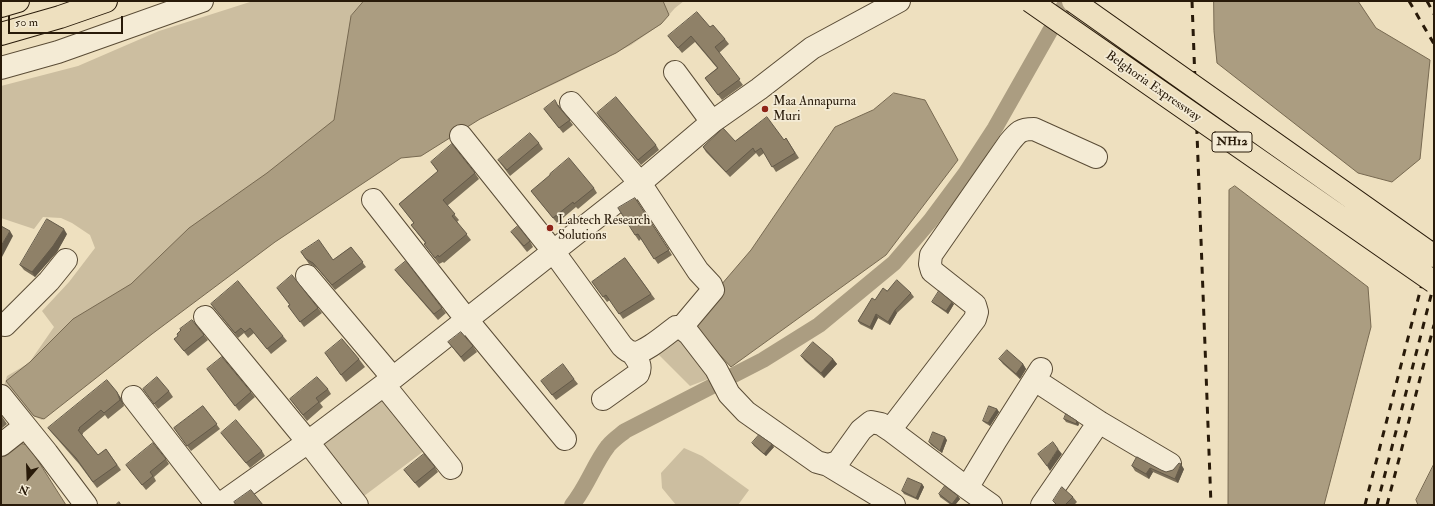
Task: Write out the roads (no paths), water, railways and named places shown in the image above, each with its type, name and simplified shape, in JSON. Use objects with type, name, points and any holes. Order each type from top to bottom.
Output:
[{"type":"highway","points":[[1,6],[18,1]]},
{"type":"highway","points":[[1,34],[60,17],[106,1]]},
{"type":"highway","name":"Belghoria Expressway","points":[[1030,1],[1434,282]]},
{"type":"highway","name":"Belghoria Expressway","points":[[1073,1],[1434,256]]},
{"type":"street","points":[[1,68],[58,52],[202,1]]},
{"type":"street","points":[[133,396],[218,505],[308,442],[389,381],[640,183],[712,122],[812,48],[899,1]]},
{"type":"street","points":[[675,72],[712,122]]},
{"type":"street","points":[[571,103],[640,183],[698,271],[711,285],[713,290],[681,328]]},
{"type":"street","points":[[828,465],[838,462],[874,427],[975,319],[977,312],[975,305],[932,271],[930,264],[931,255],[1018,132],[1026,129],[1034,129],[1096,157]]},
{"type":"street","points":[[461,136],[554,251],[622,346],[633,354],[640,364],[638,374],[603,399]]},
{"type":"street","points":[[373,200],[467,320],[565,439]]},
{"type":"street","points":[[2,326],[49,281],[66,260]]},
{"type":"street","points":[[307,276],[389,381],[452,468]]},
{"type":"street","points":[[205,317],[308,442],[357,505]]},
{"type":"street","points":[[633,354],[642,352],[676,327],[681,328],[689,334],[716,369],[729,394],[746,412],[817,462],[828,465],[894,505]]},
{"type":"street","points":[[967,488],[1038,374],[1099,422],[1170,464]]},
{"type":"street","points":[[1,396],[48,453],[86,505]]},
{"type":"street","points":[[1042,505],[1099,422]]},
{"type":"street","points":[[1,445],[25,426]]},
{"type":"street","points":[[874,427],[991,505]]},
{"type":"waterway","points":[[572,505],[582,491],[608,446],[625,431],[763,360],[819,325],[894,263],[930,221],[965,174],[995,128],[1067,1]]},
{"type":"railway","points":[[1192,1],[1211,505]]},
{"type":"railway","points":[[1409,1],[1434,44]]},
{"type":"railway","points":[[1427,1],[1434,14]]},
{"type":"railway","points":[[1365,505],[1434,237]]},
{"type":"railway","points":[[1377,505],[1434,284]]},
{"type":"railway","points":[[1387,505],[1434,325]]},
{"type":"place","name":"Maa Annapurna Muri","points":[[765,109]]},
{"type":"place","name":"Labtech Research Solutions","points":[[550,228]]}]
